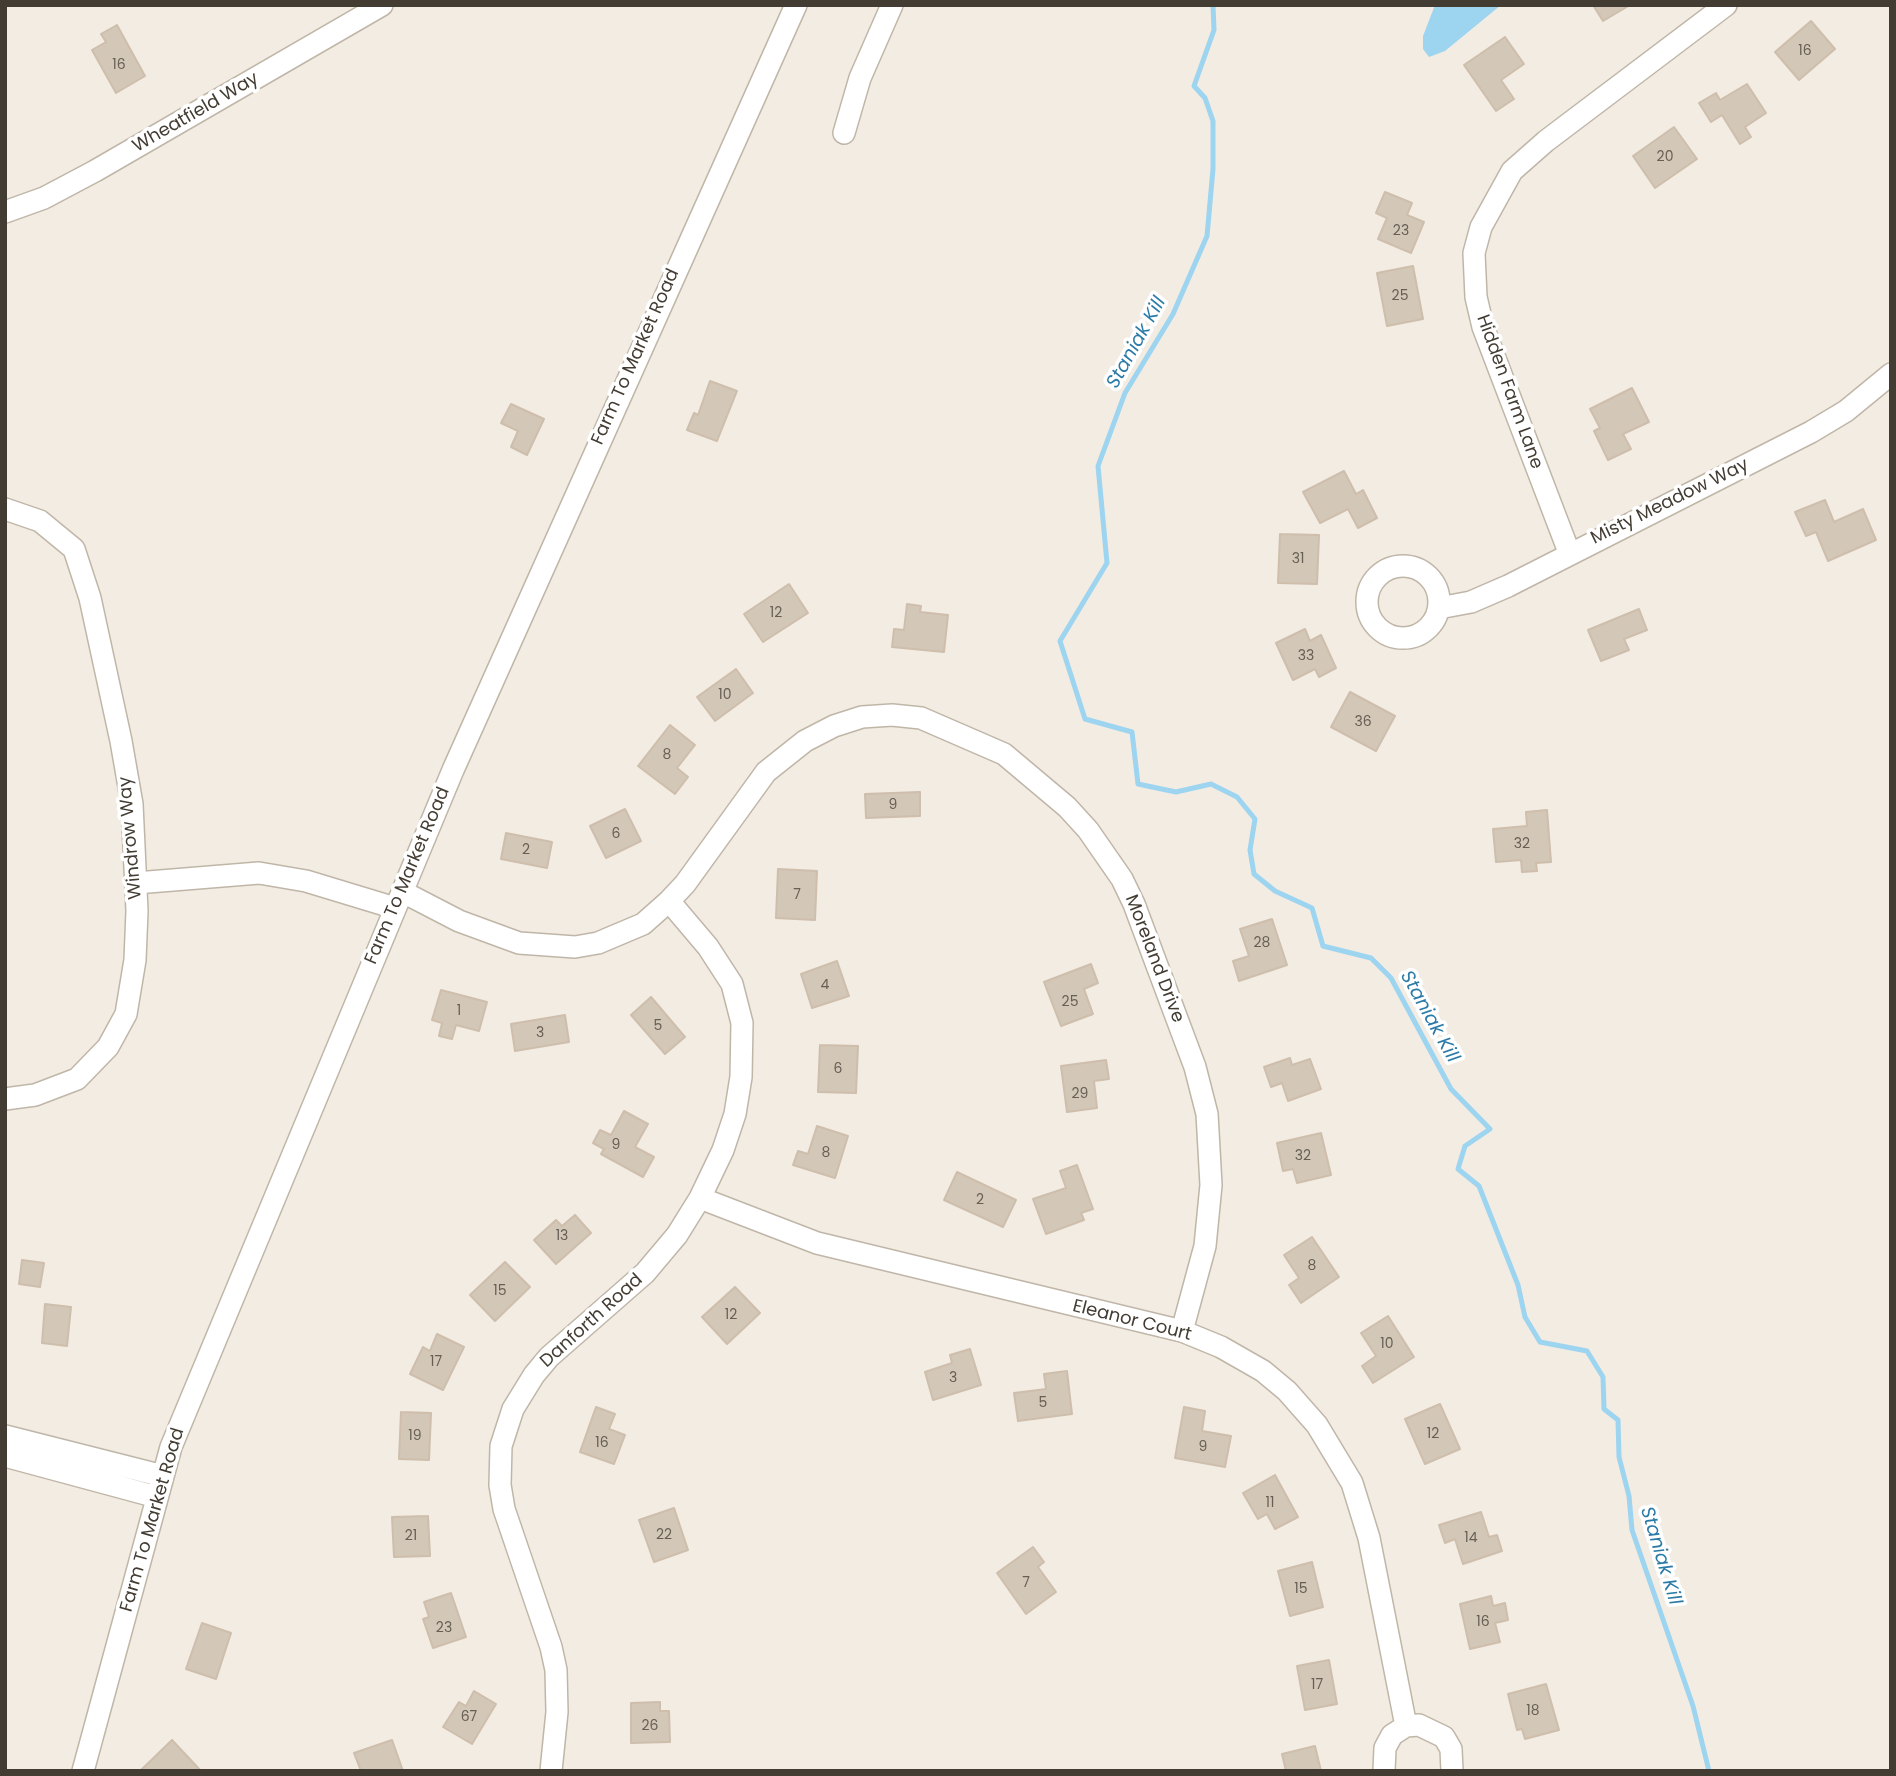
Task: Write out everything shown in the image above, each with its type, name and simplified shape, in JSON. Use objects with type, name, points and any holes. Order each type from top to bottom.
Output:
[{"type":"street","name":"Wheatfield Way","points":[[5,212],[44,198],[95,171],[382,5]]},
{"type":"street","name":"Farm To Market Road","points":[[83,1771],[171,1447],[458,757],[796,5]]},
{"type":"street","points":[[844,133],[860,78],[892,5]]},
{"type":"street","name":"Hidden Farm Lane","points":[[1569,552],[1483,327],[1474,264],[1480,228],[1512,171],[1546,141],[1726,5]]},
{"type":"street","name":"Misty Meadow Way","points":[[1439,608],[1471,602],[1495,591],[1811,432],[1846,411],[1891,374]]},
{"type":"street","name":"Windrow Way","points":[[5,509],[40,521],[74,549],[90,598],[121,741],[131,804],[136,883],[135,960],[127,1014],[108,1047],[77,1079],[35,1095],[5,1099]]},
{"type":"street","name":"Moreland Drive","points":[[136,883],[259,873],[399,900],[489,934],[544,947],[586,945],[624,934],[643,924],[669,901],[685,884],[766,772],[805,741],[834,726],[862,717],[892,715],[921,718],[977,740],[1026,769],[1088,830],[1122,879],[1134,904],[1203,1094],[1210,1148],[1209,1217],[1199,1274],[1182,1331]]},
{"type":"street","name":"Danforth Road","points":[[551,1771],[557,1702],[555,1670],[551,1647],[504,1509],[499,1474],[500,1446],[513,1409],[534,1375],[549,1357],[645,1273],[677,1235],[701,1198],[723,1150],[734,1114],[743,1044],[742,1023],[732,984],[720,964],[669,901]]},
{"type":"street","name":"Eleanor Court","points":[[701,1198],[817,1243],[1182,1331],[1221,1347],[1262,1371],[1287,1391],[1333,1449],[1362,1509],[1406,1726]]},
{"type":"street","points":[[5,1436],[163,1476]]},
{"type":"street","points":[[5,1456],[157,1497]]},
{"type":"street","points":[[1384,1771],[1385,1748],[1392,1735],[1406,1726],[1419,1725],[1444,1737],[1451,1749],[1452,1771]]},
{"type":"water","points":[[1435,5],[1501,5],[1445,51],[1429,57],[1423,49],[1423,36]]},
{"type":"building","points":[[1593,5],[1630,5],[1603,21]]},
{"type":"building","points":[[1811,21],[1835,49],[1799,80],[1775,52]]},
{"type":"building","points":[[117,25],[145,76],[116,93],[92,50],[106,42],[101,34]]},
{"type":"building","points":[[1505,37],[1524,64],[1501,80],[1514,99],[1496,111],[1464,65]]},
{"type":"building","points":[[1747,84],[1766,113],[1745,127],[1751,137],[1740,144],[1722,115],[1711,122],[1699,103],[1716,93],[1720,100]]},
{"type":"building","points":[[1674,127],[1697,159],[1655,188],[1633,156]]},
{"type":"building","points":[[1385,192],[1412,203],[1407,215],[1424,222],[1411,253],[1378,239],[1387,218],[1376,213]]},
{"type":"building","points":[[1413,266],[1423,319],[1387,326],[1377,273]]},
{"type":"building","points":[[710,381],[737,391],[717,441],[687,430],[694,413],[698,415]]},
{"type":"building","points":[[1632,388],[1649,422],[1623,434],[1631,449],[1608,460],[1594,431],[1600,428],[1590,409]]},
{"type":"building","points":[[511,404],[544,419],[527,455],[511,447],[518,431],[501,423]]},
{"type":"building","points":[[1344,471],[1356,494],[1363,490],[1377,518],[1358,528],[1348,509],[1320,523],[1303,492]]},
{"type":"building","points":[[1825,500],[1834,522],[1863,509],[1876,540],[1828,561],[1816,532],[1806,536],[1795,512]]},
{"type":"building","points":[[1280,534],[1319,535],[1317,584],[1278,583]]},
{"type":"building","points":[[789,584],[808,613],[763,642],[744,614]]},
{"type":"building","points":[[907,604],[921,606],[920,612],[948,615],[944,652],[892,647],[894,629],[904,630]]},
{"type":"building","points":[[1639,609],[1647,630],[1624,639],[1629,650],[1601,661],[1588,630]]},
{"type":"building","points":[[1305,629],[1310,641],[1321,635],[1336,668],[1319,677],[1315,669],[1293,680],[1276,643]]},
{"type":"building","points":[[736,669],[753,693],[715,721],[697,697]]},
{"type":"building","points":[[1350,692],[1395,716],[1376,751],[1331,727]]},
{"type":"building","points":[[670,725],[695,745],[677,768],[688,777],[675,794],[638,766]]},
{"type":"building","points":[[920,792],[920,816],[866,818],[865,794]]},
{"type":"building","points":[[625,809],[641,841],[606,858],[590,826]]},
{"type":"building","points":[[1547,810],[1551,862],[1536,863],[1537,871],[1522,872],[1521,860],[1496,862],[1493,829],[1527,826],[1526,812]]},
{"type":"building","points":[[506,833],[552,842],[547,868],[501,859]]},
{"type":"building","points":[[778,869],[817,871],[815,920],[776,918]]},
{"type":"building","points":[[1272,919],[1287,965],[1239,981],[1233,961],[1249,956],[1240,929]]},
{"type":"building","points":[[837,961],[849,996],[812,1008],[801,974]]},
{"type":"building","points":[[1091,964],[1098,983],[1084,989],[1093,1014],[1061,1026],[1044,982]]},
{"type":"building","points":[[441,990],[487,1002],[479,1031],[456,1025],[452,1039],[439,1036],[442,1023],[432,1020]]},
{"type":"building","points":[[651,997],[685,1037],[665,1054],[631,1015]]},
{"type":"building","points":[[565,1015],[569,1042],[515,1051],[511,1024]]},
{"type":"building","points":[[820,1045],[858,1046],[856,1093],[818,1092]]},
{"type":"building","points":[[1290,1058],[1292,1065],[1310,1059],[1321,1089],[1288,1101],[1282,1083],[1271,1087],[1264,1067]]},
{"type":"building","points":[[1106,1060],[1109,1079],[1094,1081],[1097,1108],[1067,1112],[1061,1066]]},
{"type":"building","points":[[624,1111],[648,1124],[635,1147],[654,1157],[643,1177],[601,1154],[604,1149],[593,1143],[600,1130],[611,1135]]},
{"type":"building","points":[[817,1126],[848,1136],[835,1178],[793,1165],[798,1151],[808,1154]]},
{"type":"building","points":[[1321,1133],[1331,1175],[1297,1183],[1293,1169],[1283,1171],[1277,1143]]},
{"type":"building","points":[[1077,1165],[1093,1209],[1081,1213],[1084,1220],[1046,1234],[1033,1199],[1066,1188],[1060,1171]]},
{"type":"building","points":[[957,1172],[1016,1200],[1003,1227],[944,1200]]},
{"type":"building","points":[[575,1215],[591,1233],[556,1264],[534,1240],[556,1220],[562,1226]]},
{"type":"building","points":[[1312,1237],[1339,1277],[1301,1303],[1289,1285],[1299,1278],[1284,1255]]},
{"type":"building","points":[[22,1260],[44,1263],[40,1287],[19,1284]]},
{"type":"building","points":[[505,1262],[530,1287],[495,1321],[470,1295]]},
{"type":"building","points":[[735,1287],[760,1313],[727,1344],[702,1317]]},
{"type":"building","points":[[45,1304],[71,1307],[67,1346],[42,1343]]},
{"type":"building","points":[[1388,1316],[1414,1357],[1373,1383],[1362,1366],[1376,1356],[1361,1333]]},
{"type":"building","points":[[437,1334],[464,1347],[443,1390],[410,1374],[423,1347],[430,1351]]},
{"type":"building","points":[[970,1349],[981,1385],[933,1400],[925,1372],[952,1363],[950,1355]]},
{"type":"building","points":[[1067,1371],[1072,1414],[1018,1421],[1014,1393],[1046,1389],[1044,1374]]},
{"type":"building","points":[[1440,1404],[1460,1449],[1425,1464],[1405,1419]]},
{"type":"building","points":[[596,1407],[615,1414],[609,1429],[625,1435],[614,1464],[580,1452]]},
{"type":"building","points":[[1184,1407],[1205,1411],[1202,1431],[1231,1436],[1225,1467],[1175,1458]]},
{"type":"building","points":[[401,1412],[431,1413],[429,1460],[399,1459]]},
{"type":"building","points":[[1275,1475],[1298,1517],[1275,1529],[1267,1514],[1258,1519],[1243,1493]]},
{"type":"building","points":[[674,1508],[688,1550],[654,1562],[639,1520]]},
{"type":"building","points":[[1481,1512],[1489,1537],[1497,1535],[1502,1551],[1463,1564],[1455,1539],[1445,1543],[1439,1525]]},
{"type":"building","points":[[428,1516],[430,1556],[394,1557],[392,1517]]},
{"type":"building","points":[[1033,1547],[1044,1562],[1038,1567],[1056,1592],[1026,1614],[997,1573]]},
{"type":"building","points":[[1312,1562],[1323,1607],[1290,1616],[1278,1571]]},
{"type":"building","points":[[451,1593],[466,1637],[433,1648],[423,1619],[429,1617],[424,1602]]},
{"type":"building","points":[[1491,1596],[1493,1606],[1505,1603],[1508,1620],[1495,1623],[1500,1642],[1470,1649],[1460,1604]]},
{"type":"building","points":[[202,1623],[231,1633],[216,1679],[186,1669]]},
{"type":"building","points":[[1329,1660],[1337,1704],[1305,1710],[1297,1666]]},
{"type":"building","points":[[1546,1684],[1559,1730],[1525,1739],[1522,1729],[1517,1730],[1508,1694]]},
{"type":"building","points":[[474,1691],[496,1704],[472,1744],[443,1727],[459,1702],[466,1706]]},
{"type":"building","points":[[660,1702],[660,1711],[669,1711],[670,1742],[631,1743],[631,1703]]},
{"type":"building","points":[[172,1740],[201,1771],[140,1771]]},
{"type":"building","points":[[392,1740],[403,1771],[361,1771],[354,1753]]},
{"type":"building","points":[[1315,1746],[1321,1771],[1286,1771],[1282,1754]]},
{"type":"waterway","name":"Staniak Kill","points":[[1213,5],[1214,30],[1194,86],[1205,98],[1213,121],[1213,169],[1207,236],[1173,314],[1125,393],[1098,466],[1107,563],[1060,641],[1085,719],[1132,732],[1138,784],[1176,792],[1211,784],[1237,797],[1255,819],[1250,850],[1254,874],[1275,891],[1312,908],[1323,946],[1371,958],[1391,978],[1451,1089],[1490,1129],[1465,1146],[1458,1169],[1479,1186],[1518,1285],[1525,1317],[1540,1342],[1587,1351],[1603,1377],[1604,1409],[1618,1420],[1619,1457],[1629,1496],[1632,1530],[1693,1706],[1709,1771]]}]
